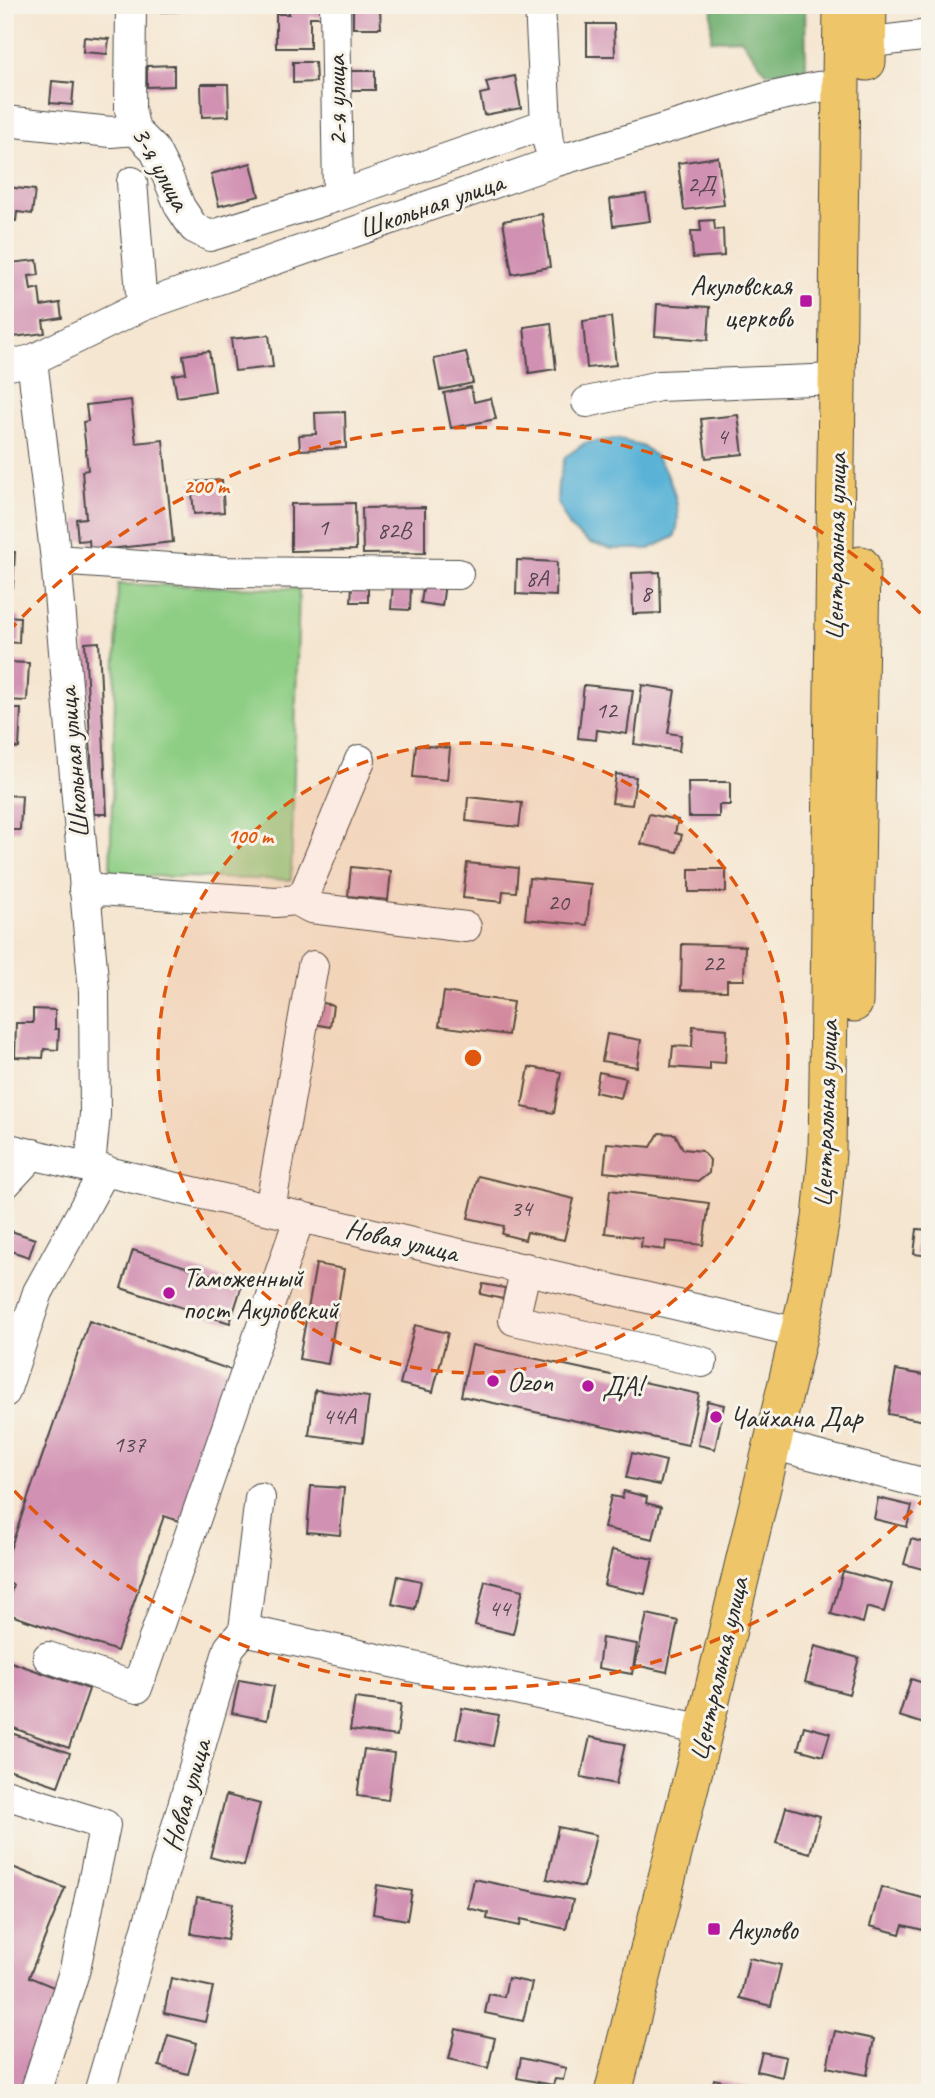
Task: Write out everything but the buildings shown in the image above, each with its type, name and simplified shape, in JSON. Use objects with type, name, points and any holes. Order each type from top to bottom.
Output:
[{"type":"main road","points":[[842,5],[856,44]]},
{"type":"main road","points":[[856,44],[868,5]]},
{"type":"main road","name":"Центральная улица","points":[[636,2093],[782,1447],[798,1333],[814,1269],[827,1153],[842,98],[856,44]]},
{"type":"main road","name":"Центральная улица","points":[[613,2093],[704,1730],[782,1447],[837,1263],[848,1181],[858,862],[864,200],[856,44]]},
{"type":"street","name":"3-я улица","points":[[131,5],[130,109],[135,130],[154,149],[180,207],[194,228],[210,236],[338,196]]},
{"type":"street","name":"2-я улица","points":[[335,5],[338,196]]},
{"type":"street","points":[[540,5],[546,124],[554,163]]},
{"type":"street","points":[[856,44],[930,35]]},
{"type":"street","name":"Школьная улица","points":[[97,1168],[94,991],[56,560],[19,363],[142,306],[554,163],[764,99],[818,87],[842,98]]},
{"type":"street","points":[[5,121],[111,132],[135,130]]},
{"type":"street","points":[[338,196],[546,124]]},
{"type":"street","points":[[132,182],[142,306]]},
{"type":"street","points":[[587,402],[659,386],[838,379]]},
{"type":"street","points":[[56,560],[227,572],[457,574]]},
{"type":"street","points":[[296,900],[305,892],[360,760]]},
{"type":"street","points":[[84,889],[276,902],[296,900],[311,908],[466,928]]},
{"type":"street","points":[[270,1209],[313,966]]},
{"type":"street","points":[[5,1184],[19,1151]]},
{"type":"street","name":"Новая улица","points":[[19,1151],[798,1333]]},
{"type":"street","points":[[5,1392],[38,1292],[97,1168]]},
{"type":"street","points":[[48,1657],[137,1688],[300,1216]]},
{"type":"street","points":[[526,1268],[514,1321],[702,1362]]},
{"type":"street","points":[[782,1447],[930,1485]]},
{"type":"street","name":"Новая улица","points":[[99,2093],[229,1648],[244,1630],[260,1498]]},
{"type":"street","points":[[244,1630],[704,1730]]},
{"type":"street","points":[[5,1794],[105,1825],[75,1969],[35,2093]]},
{"type":"green space","points":[[712,5],[805,5],[806,69],[767,73],[741,39],[711,40]]},
{"type":"green space","points":[[118,584],[299,589],[291,880],[110,875]]},
{"type":"water","points":[[616,439],[648,450],[663,467],[673,491],[678,516],[674,537],[649,549],[612,549],[590,543],[571,529],[557,502],[558,484],[565,457],[585,443]]},
{"type":"place","name":"Акуловская церковь","points":[[806,301]]},
{"type":"place","name":"Таможенный пост Акуловский","points":[[169,1293]]},
{"type":"place","name":"Ozon","points":[[493,1381]]},
{"type":"place","name":"ДА!","points":[[588,1386]]},
{"type":"place","name":"Чайхана Дар","points":[[716,1417]]},
{"type":"place","name":"Акулово","points":[[714,1929]]}]
